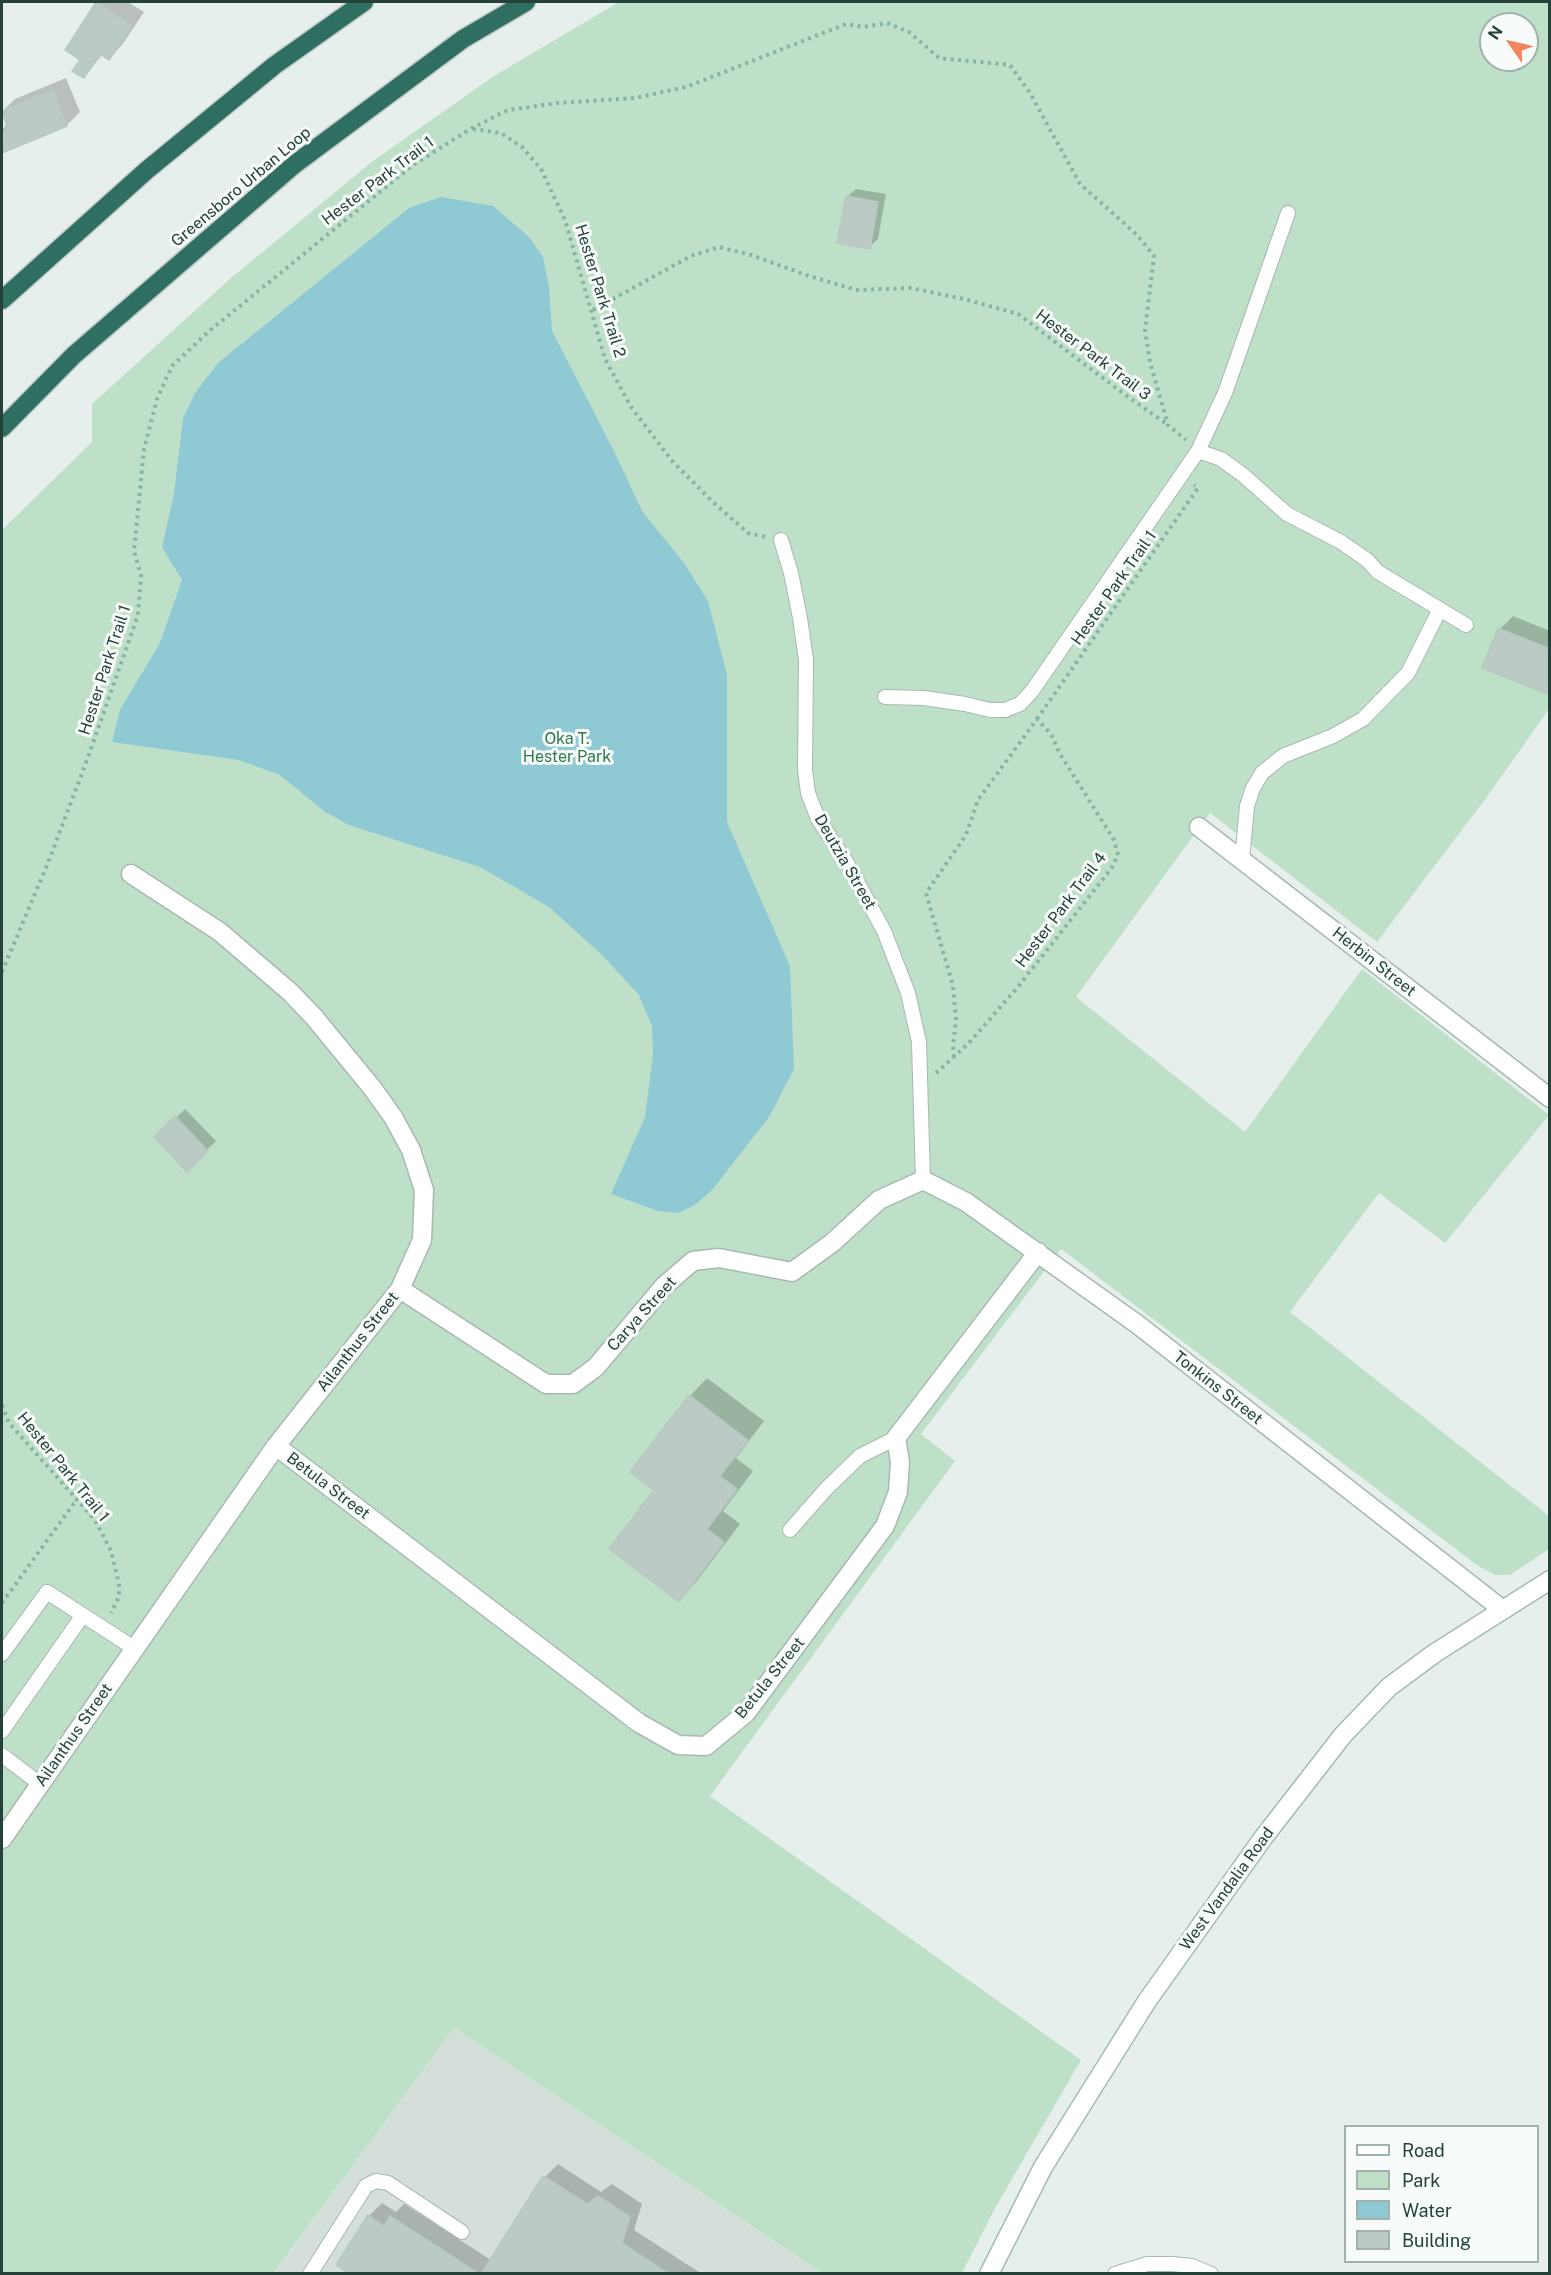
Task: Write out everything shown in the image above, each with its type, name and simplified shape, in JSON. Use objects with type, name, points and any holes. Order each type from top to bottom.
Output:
[{"type":"highway","points":[[2,300],[147,170],[193,132],[275,65],[364,2]]},
{"type":"highway","name":"Greensboro Urban Loop","points":[[2,428],[74,355],[295,164],[463,39],[526,2]]},
{"type":"street","name":"Herbin Street","points":[[1199,827],[1550,1098]]},
{"type":"street","name":"Ailanthus Street","points":[[2,1839],[276,1446],[400,1289],[422,1240],[424,1190],[411,1150],[393,1117],[314,1017],[290,992],[220,932],[131,874]]},
{"type":"street","name":"Carya Street","points":[[400,1289],[546,1384],[573,1384],[596,1367],[664,1286],[693,1261],[719,1258],[792,1272],[832,1243],[879,1200],[923,1180]]},
{"type":"street","name":"Tonkins Street","points":[[923,1180],[966,1202],[1137,1324],[1503,1610]]},
{"type":"street","points":[[896,1438],[1038,1252]]},
{"type":"street","name":"Betula Street","points":[[276,1446],[639,1723],[678,1745],[706,1746],[746,1713],[885,1526],[898,1492],[900,1462],[896,1438]]},
{"type":"street","name":"West Vandalia Road","points":[[989,2274],[1043,2167],[1146,2001],[1263,1838],[1343,1735],[1389,1687],[1435,1653],[1550,1580]]},
{"type":"lane","points":[[885,697],[924,698],[990,710],[1005,710],[1020,704],[1032,692],[1198,451],[1225,393],[1288,213]]},
{"type":"lane","points":[[1198,451],[1221,459],[1287,514],[1341,542],[1378,572],[1466,625]]},
{"type":"lane","name":"Deutzia Street","points":[[781,540],[798,607],[806,660],[805,770],[808,793],[818,819],[847,863],[884,931],[908,993],[919,1042],[923,1180]]},
{"type":"lane","points":[[1242,860],[1246,806],[1262,773],[1283,756],[1333,736],[1363,719],[1408,673],[1440,609]]},
{"type":"lane","points":[[790,1530],[826,1489],[860,1456],[896,1438]]},
{"type":"lane","points":[[2,1654],[47,1592],[134,1648]]},
{"type":"lane","points":[[2,1731],[83,1615]]},
{"type":"lane","points":[[2,1755],[40,1784]]},
{"type":"lane","points":[[310,2274],[366,2186],[376,2181],[388,2183],[462,2232]]},
{"type":"lane","points":[[1115,2274],[1147,2264],[1172,2264],[1192,2266],[1211,2274]]},
{"type":"path","name":"Hester Park Trail 1","points":[[2,972],[76,791],[138,615],[141,576],[134,551],[144,449],[157,399],[172,366],[208,332],[413,165],[472,128],[508,110],[558,103],[635,98],[686,87],[846,24],[863,27],[887,23],[909,32],[939,58],[1010,65],[1030,93],[1080,184],[1137,235],[1154,255],[1145,330],[1150,362],[1168,425]]},
{"type":"path","name":"Hester Park Trail 2","points":[[472,128],[501,133],[522,147],[541,169],[565,220],[606,359],[631,407],[674,462],[714,503],[748,533],[781,540]]},
{"type":"path","name":"Hester Park Trail 3","points":[[593,310],[691,256],[719,248],[751,255],[857,290],[911,288],[964,299],[1018,314],[1168,425]]},
{"type":"path","points":[[1168,425],[1198,451]]},
{"type":"path","name":"Hester Park Trail 1","points":[[1037,719],[1198,488],[1181,476]]},
{"type":"path","points":[[954,1057],[956,1019],[953,986],[926,892],[966,835],[978,800],[1037,719]]},
{"type":"path","name":"Hester Park Trail 4","points":[[920,1088],[969,1043],[1017,988],[1111,869],[1118,855],[1114,840],[1060,754],[1051,734],[1037,719]]},
{"type":"path","name":"Hester Park Trail 1","points":[[2,1405],[9,1423],[95,1520],[111,1551],[119,1584],[119,1597],[111,1612]]},
{"type":"path","points":[[2,1602],[77,1499]]},
{"type":"shaded area","points":[[454,2028],[822,2273],[274,2274]]},
{"type":"green space","name":"Oka T. Hester Park","points":[[619,2],[1549,2],[1549,709],[1486,798],[1377,942],[1210,813],[1076,997],[1245,1132],[1362,969],[1549,1115],[1445,1243],[1379,1193],[1290,1312],[1549,1516],[1549,1549],[1510,1575],[1495,1575],[1478,1566],[1061,1249],[921,1434],[955,1461],[710,1796],[1081,2060],[994,2210],[962,2273],[822,2273],[454,2028],[274,2273],[2,2274],[2,530],[92,442],[92,404],[231,278],[373,161],[494,76]]},
{"type":"water","points":[[441,197],[493,206],[529,237],[543,257],[549,287],[552,331],[642,511],[684,563],[708,601],[727,675],[727,822],[790,966],[794,1069],[769,1117],[712,1190],[695,1205],[678,1213],[658,1211],[611,1194],[645,1117],[653,1055],[652,1026],[639,995],[602,955],[549,907],[480,867],[349,825],[325,812],[280,775],[239,760],[112,742],[120,710],[160,643],[182,580],[162,547],[174,494],[183,418],[195,393],[218,363],[409,208]]},
{"type":"building","points":[[96,2],[132,26],[109,60],[100,54],[84,78],[72,71],[80,60],[65,50]]},
{"type":"building","points":[[53,90],[67,126],[2,153],[2,133],[8,130],[2,111]]},
{"type":"building","points":[[846,196],[878,202],[870,249],[837,243]]},
{"type":"building","points":[[1498,628],[1550,649],[1550,687],[1547,694],[1482,668]]},
{"type":"building","points":[[175,1116],[208,1151],[187,1172],[154,1137]]},
{"type":"building","points":[[689,1395],[748,1440],[720,1476],[737,1489],[707,1529],[724,1542],[679,1602],[609,1549],[654,1490],[630,1472]]},
{"type":"building","points":[[543,2176],[587,2204],[598,2196],[630,2217],[622,2243],[669,2274],[481,2274]]},
{"type":"building","points":[[368,2215],[384,2226],[390,2216],[479,2274],[350,2274],[336,2265]]}]
